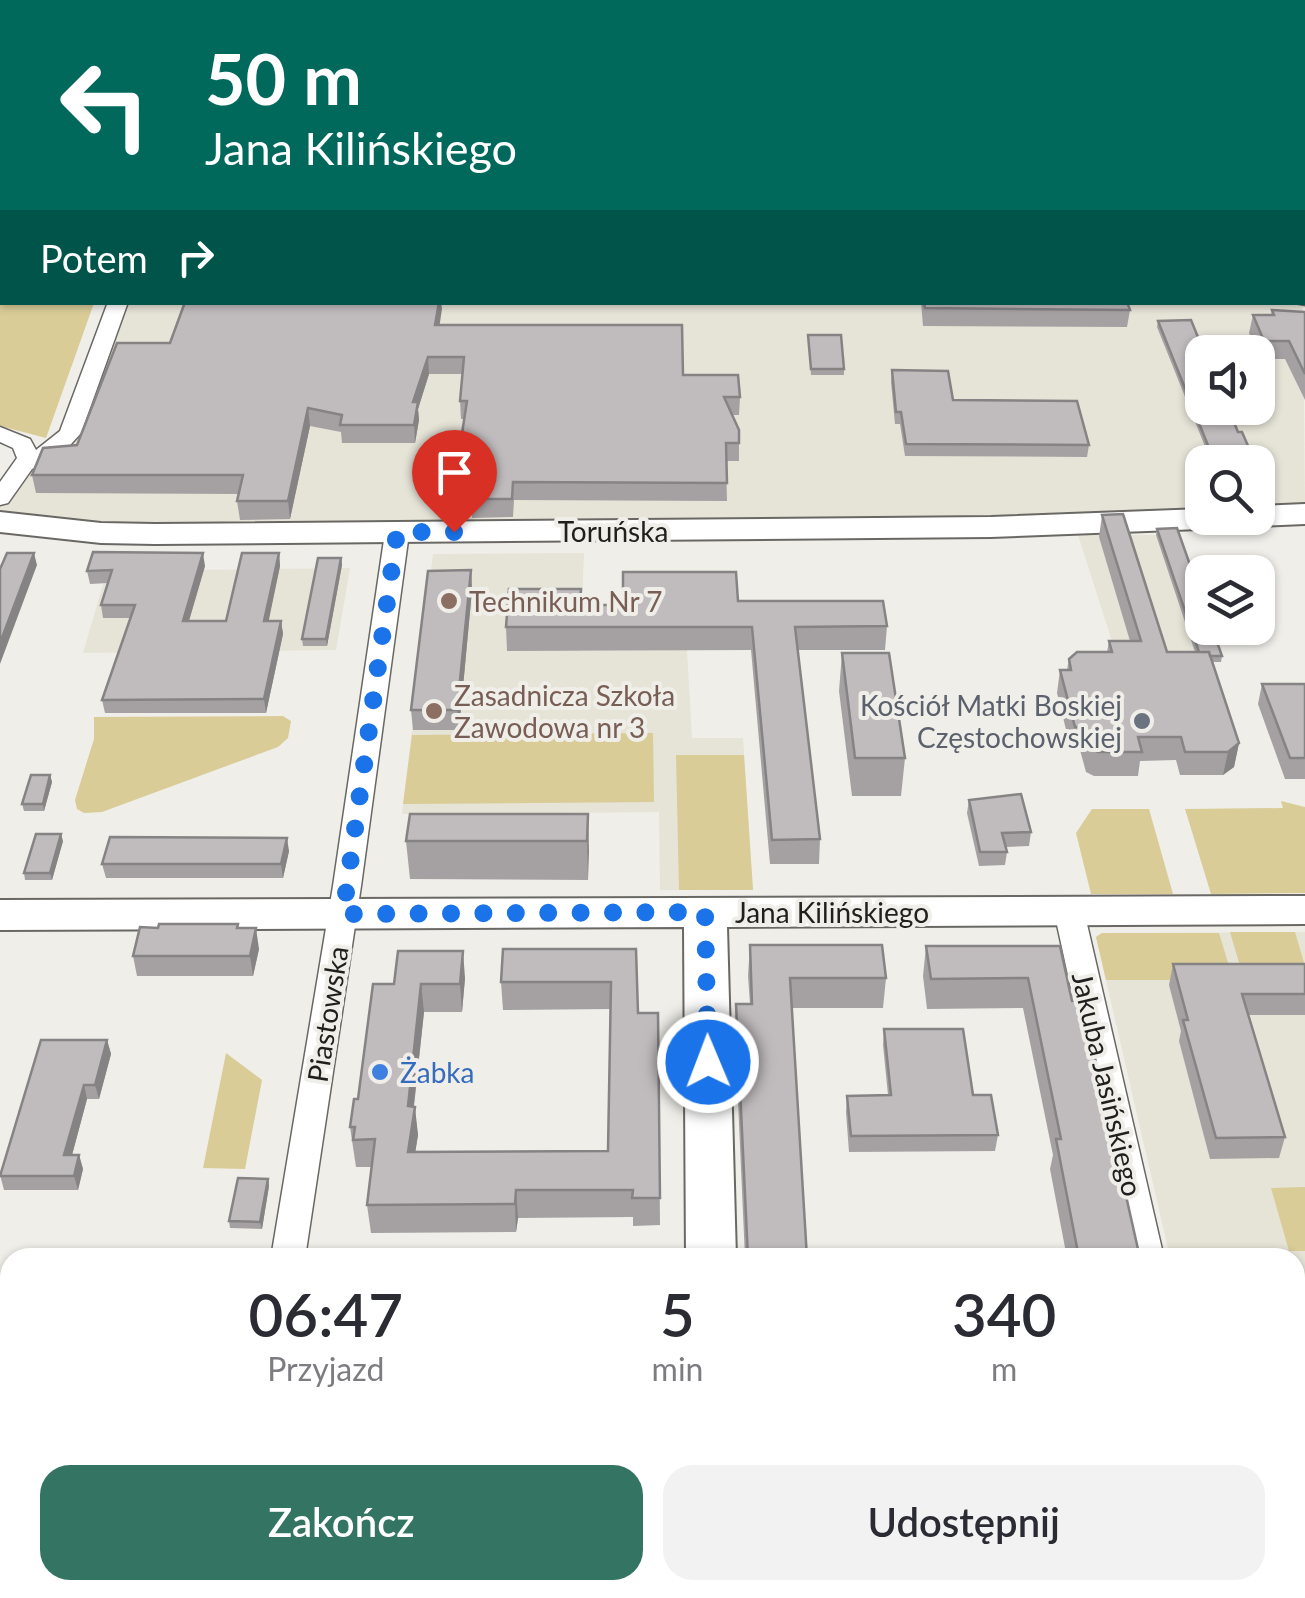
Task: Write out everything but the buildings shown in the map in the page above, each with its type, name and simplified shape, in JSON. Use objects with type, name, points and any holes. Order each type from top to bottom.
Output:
[{"type":"street","points":[[0,498],[27,463],[54,449],[70,432],[117,305]]},
{"type":"street","points":[[0,434],[22,444],[27,463]]},
{"type":"street","points":[[1275,515],[1305,514]]},
{"type":"street","name":"Toruńska","points":[[0,522],[113,534],[991,527],[1185,520]]},
{"type":"street","name":"Piastowska","points":[[290,1248],[343,914],[397,532]]},
{"type":"street","name":"Jana Kilińskiego","points":[[0,915],[1305,910]]},
{"type":"street","name":"Jakuba Jasińskiego","points":[[1069,911],[1145,1248]]},
{"type":"street","points":[[705,912],[711,1248]]},
{"type":"shaded area","points":[[0,305],[93,305],[46,438],[0,426]]},
{"type":"shaded area","points":[[117,305],[1303,305],[1305,514],[1275,515],[1275,445],[1185,445],[1185,520],[1070,525],[397,533],[0,522],[0,499],[27,463],[54,449]]},
{"type":"shaded area","points":[[1078,535],[1176,535],[1185,567],[1185,645],[1215,645],[1221,662],[1119,663]]},
{"type":"shaded area","points":[[584,553],[580,651],[687,650],[692,738],[743,738],[753,890],[660,890],[659,812],[402,814],[433,554]]},
{"type":"shaded area","points":[[350,568],[336,650],[83,653],[107,571]]},
{"type":"shaded area","points":[[283,716],[291,721],[288,738],[278,747],[102,812],[84,813],[77,809],[75,800],[94,739],[94,717]]},
{"type":"shaded area","points":[[653,733],[654,802],[403,804],[412,735]]},
{"type":"shaded area","points":[[676,755],[744,755],[753,890],[679,890]]},
{"type":"shaded area","points":[[1281,801],[1305,807],[1305,893],[1211,894],[1185,809],[1283,808]]},
{"type":"shaded area","points":[[1092,809],[1149,809],[1173,894],[1091,894],[1076,833]]},
{"type":"shaded area","points":[[1230,932],[1295,932],[1305,966],[1240,966]]},
{"type":"shaded area","points":[[1305,932],[1305,1248],[1168,1248],[1096,937],[1102,933]]},
{"type":"shaded area","points":[[1102,933],[1219,933],[1229,966],[1222,980],[1106,980],[1096,937]]},
{"type":"shaded area","points":[[226,1053],[262,1080],[245,1169],[203,1168]]},
{"type":"shaded area","points":[[1305,1187],[1305,1248],[1288,1248],[1271,1188]]},
{"type":"place","name":"Technikum Nr 7","points":[[449,601]]},
{"type":"place","name":"Zasadnicza Szkoła Zawodowa nr 3","points":[[434,711]]},
{"type":"place","name":"Kościół Matki Boskiej Częstochowskiej","points":[[1142,721]]},
{"type":"place","name":"Żabka","points":[[380,1072]]},
{"type":"route","points":[[454,532],[397,532],[343,914],[705,912],[708,1062]]}]
